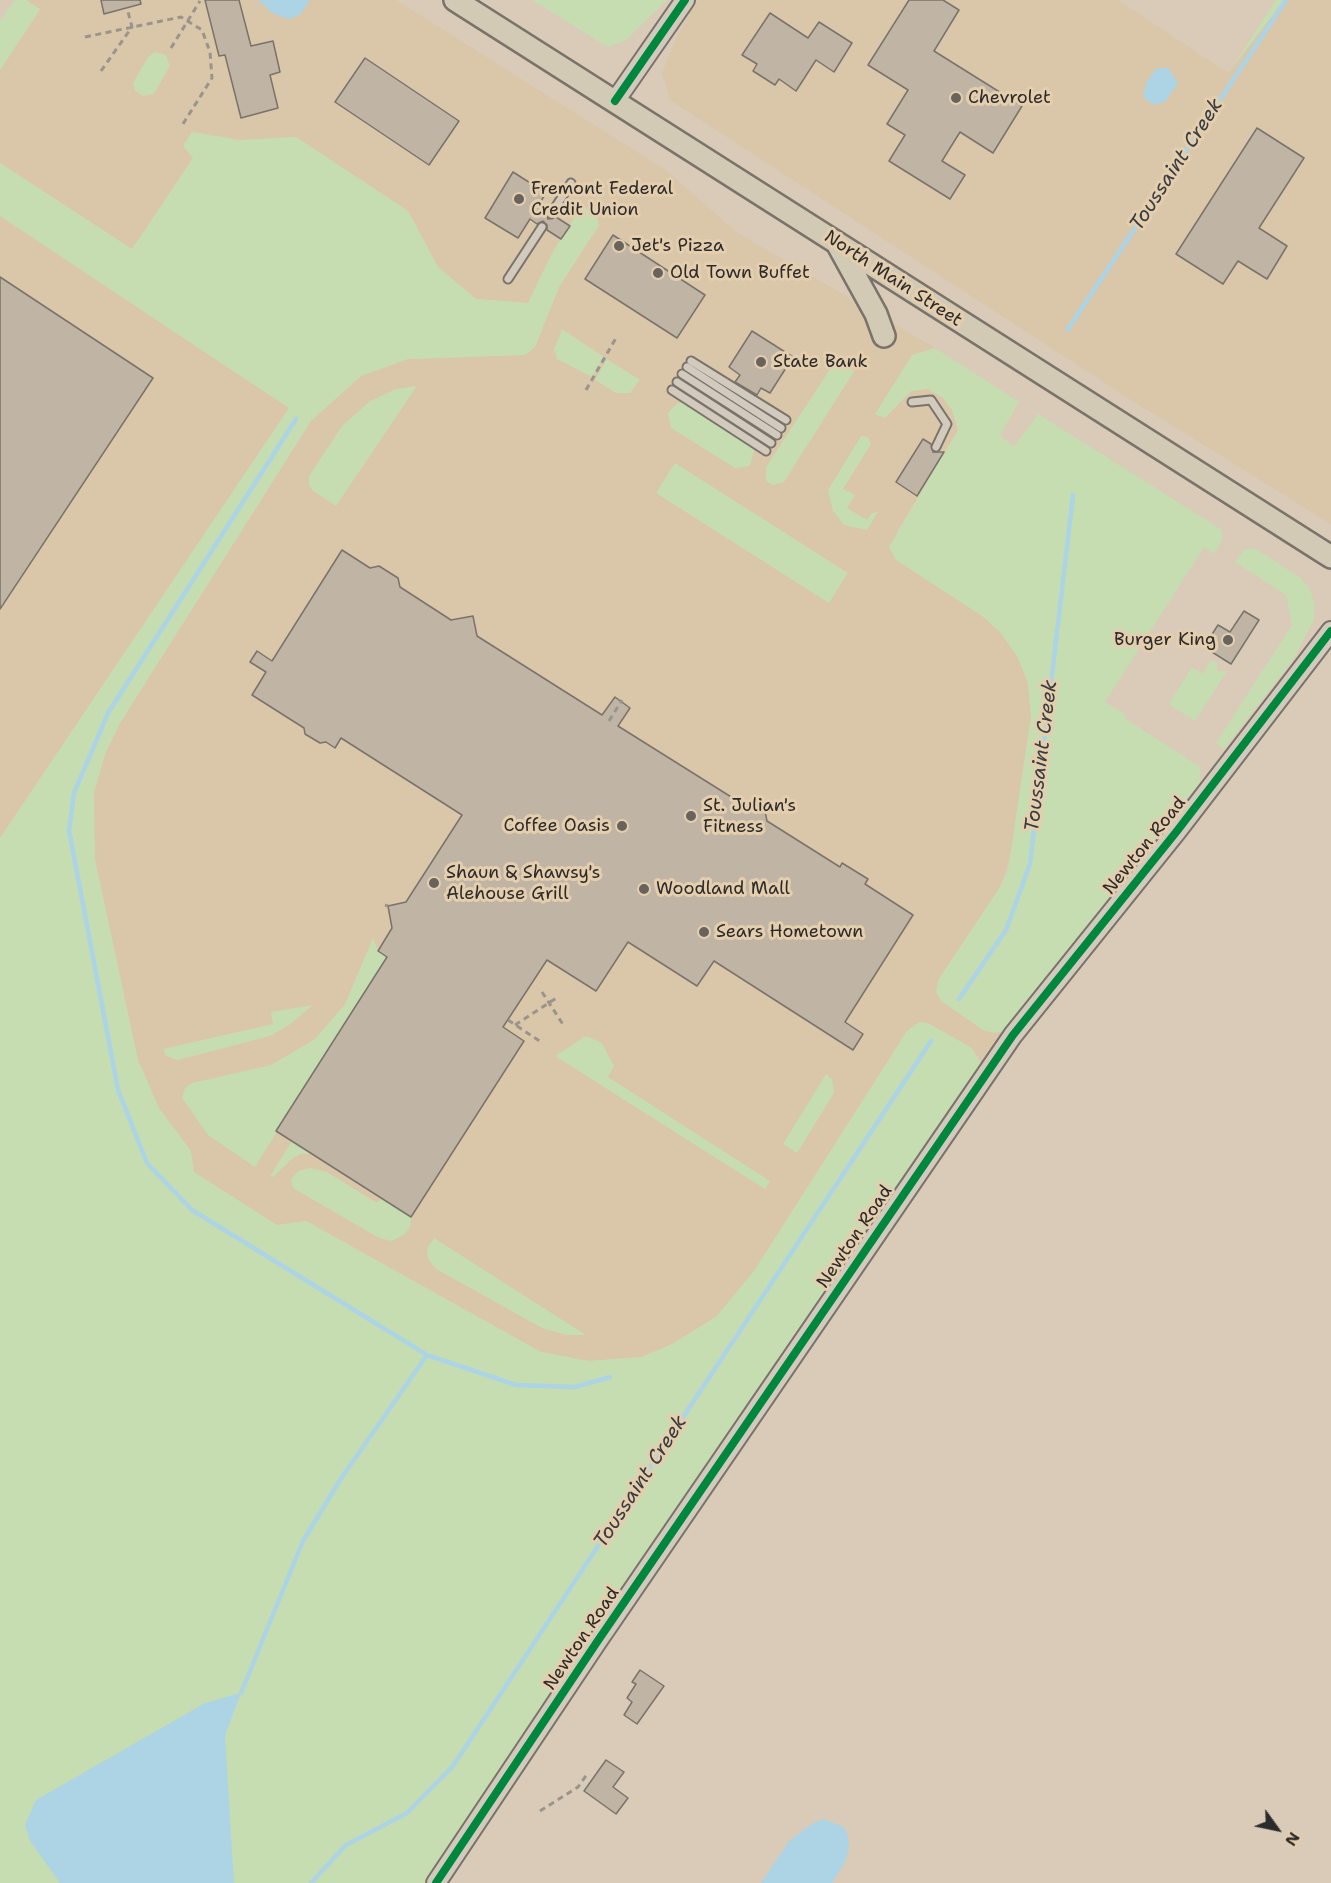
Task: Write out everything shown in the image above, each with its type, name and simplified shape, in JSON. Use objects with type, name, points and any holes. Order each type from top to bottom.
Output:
[{"type":"main road","name":"North Main Street","points":[[455,0],[1331,557]]},
{"type":"main road","points":[[836,242],[876,314],[884,336]]},
{"type":"street","points":[[615,101],[685,0]]},
{"type":"street","name":"Newton Road","points":[[436,1883],[617,1612],[1012,1035],[1177,831],[1331,632]]},
{"type":"lane","points":[[551,214],[571,183]]},
{"type":"lane","points":[[508,279],[542,227]]},
{"type":"lane","points":[[781,428],[689,364],[786,420]]},
{"type":"lane","points":[[682,374],[777,435]]},
{"type":"lane","points":[[677,382],[771,443]]},
{"type":"lane","points":[[672,390],[766,451]]},
{"type":"lane","points":[[912,402],[931,400],[947,424],[936,447]]},
{"type":"path","points":[[171,48],[200,1]]},
{"type":"path","points":[[101,71],[132,27],[127,8]]},
{"type":"path","points":[[85,37],[181,17],[189,20],[201,30],[210,52],[212,78],[181,127]]},
{"type":"path","points":[[586,390],[616,338]]},
{"type":"path","points":[[609,721],[622,700]]},
{"type":"path","points":[[542,992],[564,1026]]},
{"type":"path","points":[[515,1025],[558,997]]},
{"type":"path","points":[[507,1020],[541,1042]]},
{"type":"path","points":[[540,1811],[578,1787],[588,1773]]},
{"type":"shaded area","name":"Woodland Mall","points":[[26,0],[396,0],[667,171],[736,232],[935,348],[912,355],[885,418],[911,391],[928,389],[943,398],[952,410],[958,430],[896,533],[999,631],[1017,656],[1028,683],[1031,716],[1011,854],[1000,887],[1006,1030],[981,1064],[979,1056],[907,1031],[754,1271],[716,1317],[670,1345],[641,1357],[589,1361],[541,1352],[306,1221],[277,1225],[193,1172],[191,1151],[159,1108],[138,1060],[95,860],[93,793],[105,754],[120,723],[311,421],[361,376],[408,359],[525,355],[535,347],[559,287],[599,226],[582,206],[551,255],[528,303],[476,299],[438,267],[408,211],[296,137],[240,140],[192,132],[193,158],[133,250],[0,163],[0,70],[40,10]]},
{"type":"shaded area","points":[[698,0],[1118,0],[1228,73],[1284,0],[1331,0],[1331,524],[1128,398],[670,100],[662,73],[676,38]]},
{"type":"shaded area","points":[[0,216],[289,408],[0,838]]},
{"type":"green space","points":[[15,0],[26,0],[40,9],[0,70],[0,21]]},
{"type":"green space","points":[[532,0],[667,0],[626,40],[608,47]]},
{"type":"green space","points":[[1276,0],[1284,0],[1228,74]]},
{"type":"green space","points":[[154,52],[166,55],[170,66],[154,94],[143,96],[135,91],[133,83],[148,57]]},
{"type":"green space","points":[[192,132],[240,140],[296,137],[408,211],[438,267],[476,299],[528,303],[551,255],[582,205],[596,215],[599,225],[559,287],[535,347],[525,355],[408,359],[361,376],[311,421],[120,723],[105,754],[94,793],[95,860],[138,1060],[159,1108],[191,1151],[194,1172],[277,1225],[306,1221],[541,1352],[589,1361],[641,1357],[670,1345],[716,1317],[754,1271],[907,1031],[919,1022],[928,1023],[972,1048],[981,1064],[430,1883],[0,1883],[0,838],[289,408],[0,216],[0,163],[132,249],[193,158],[183,146]]},
{"type":"green space","points":[[562,329],[604,357],[592,377],[557,359],[554,349]]},
{"type":"green space","points":[[935,348],[1019,402],[1000,435],[1014,447],[1038,414],[1222,530],[1222,540],[1214,554],[1204,547],[1105,702],[1123,713],[1127,720],[1200,767],[1200,782],[1006,1030],[995,1033],[983,1030],[941,1001],[936,992],[938,980],[1000,887],[1008,870],[1031,716],[1028,683],[1017,656],[999,631],[982,616],[896,560],[889,547],[958,430],[952,410],[943,398],[928,389],[911,391],[885,418],[875,414],[912,355]]},
{"type":"green space","points":[[607,359],[640,380],[630,393],[616,393],[595,380]]},
{"type":"green space","points":[[832,366],[855,370],[784,482],[773,485],[766,481],[766,467]]},
{"type":"green space","points":[[417,386],[336,506],[313,491],[309,485],[309,476],[342,426],[370,401],[396,389]]},
{"type":"green space","points":[[677,403],[685,403],[750,445],[754,451],[750,466],[735,468],[671,428],[668,413]]},
{"type":"green space","points":[[861,436],[868,437],[871,444],[843,489],[855,495],[847,508],[867,520],[872,513],[878,512],[867,530],[844,525],[833,511],[828,490]]},
{"type":"green space","points":[[675,463],[848,573],[829,603],[656,493]]},
{"type":"green space","points":[[1254,548],[1301,578],[1310,589],[1314,603],[1314,620],[1292,661],[1224,749],[1216,743],[1292,625],[1286,595],[1235,562],[1244,550]]},
{"type":"green space","points":[[1211,660],[1217,663],[1217,671],[1227,671],[1195,721],[1169,704],[1192,667],[1203,674]]},
{"type":"green space","points":[[373,938],[378,951],[387,957],[255,1167],[208,1135],[182,1098],[185,1088],[192,1083],[271,1065],[315,1039],[345,1004]]},
{"type":"green space","points":[[313,1005],[289,1025],[270,1036],[178,1060],[166,1056],[163,1049],[273,1024],[271,1012]]},
{"type":"green space","points":[[586,1036],[602,1043],[614,1066],[608,1077],[770,1181],[765,1189],[555,1056]]},
{"type":"green space","points":[[826,1074],[832,1079],[834,1093],[797,1153],[783,1144]]},
{"type":"green space","points":[[292,1141],[313,1154],[301,1154],[293,1158],[273,1177],[270,1176]]},
{"type":"green space","points":[[310,1168],[327,1172],[377,1203],[381,1198],[411,1217],[410,1227],[405,1234],[392,1241],[379,1238],[293,1188],[291,1180],[298,1171]]},
{"type":"green space","points":[[434,1238],[586,1335],[566,1335],[542,1328],[436,1269],[428,1259],[427,1248]]},
{"type":"water","points":[[258,0],[310,0],[300,15],[289,19],[274,14]]},
{"type":"water","points":[[1157,68],[1168,68],[1178,83],[1165,102],[1153,105],[1143,97],[1146,83]]},
{"type":"water","points":[[241,1693],[225,1735],[234,1883],[60,1883],[30,1841],[25,1825],[36,1800],[205,1703]]},
{"type":"water","points":[[823,1819],[844,1827],[848,1836],[849,1848],[845,1862],[832,1883],[761,1883],[789,1841],[810,1825]]},
{"type":"building","points":[[101,0],[140,0],[141,4],[104,14]]},
{"type":"building","points":[[205,0],[239,0],[251,46],[273,41],[280,72],[270,75],[278,108],[241,118],[225,55],[219,56]]},
{"type":"building","name":"Chevrolet","points":[[909,0],[943,0],[959,10],[934,51],[1022,106],[993,153],[960,132],[942,161],[965,175],[950,199],[889,161],[905,135],[887,124],[908,90],[868,65]]},
{"type":"building","points":[[770,13],[808,38],[819,22],[852,43],[834,72],[816,60],[796,91],[779,79],[775,85],[753,71],[757,64],[742,55]]},
{"type":"building","points":[[365,58],[459,121],[429,165],[335,102]]},
{"type":"building","points":[[1257,128],[1304,158],[1259,228],[1287,246],[1267,279],[1238,261],[1223,284],[1176,254]]},
{"type":"building","name":"Fremont Federal Credit Union","points":[[513,172],[546,193],[538,206],[546,211],[548,219],[556,217],[570,226],[561,239],[547,230],[547,225],[543,221],[537,224],[530,219],[518,238],[485,218]]},
{"type":"building","points":[[613,235],[705,295],[677,338],[585,279]]},
{"type":"building","points":[[0,277],[153,378],[0,609]]},
{"type":"building","name":"State Bank","points":[[752,331],[793,357],[770,393],[761,388],[757,395],[735,382],[740,375],[729,367]]},
{"type":"building","points":[[923,439],[931,444],[933,452],[944,452],[917,496],[896,482]]},
{"type":"building","name":"Woodland Mall","points":[[342,550],[370,568],[379,566],[398,578],[400,587],[451,620],[473,616],[477,636],[602,715],[615,697],[630,708],[618,726],[744,805],[763,801],[767,821],[840,867],[842,863],[868,879],[865,884],[913,915],[845,1022],[863,1034],[853,1050],[714,961],[697,986],[628,942],[596,991],[547,960],[503,1027],[524,1041],[411,1217],[276,1131],[387,957],[378,951],[392,928],[388,906],[406,902],[462,815],[341,738],[335,748],[326,742],[320,743],[305,734],[304,728],[252,695],[266,672],[250,662],[257,651],[272,661]]},
{"type":"building","name":"Burger King","points":[[1244,611],[1259,620],[1231,664],[1204,647],[1218,625],[1230,632]]},
{"type":"building","points":[[640,1670],[664,1686],[637,1724],[624,1715],[632,1702],[627,1698],[636,1684],[632,1682]]},
{"type":"building","points":[[606,1760],[624,1772],[613,1787],[628,1798],[616,1814],[584,1791]]},
{"type":"waterway","name":"Toussaint Creek","points":[[1068,329],[1286,0]]},
{"type":"waterway","points":[[296,419],[108,713],[74,793],[69,830],[118,1090],[147,1163],[192,1210],[427,1355],[516,1385],[575,1387],[610,1377]]},
{"type":"waterway","name":"Toussaint Creek","points":[[959,999],[1006,930],[1030,864],[1073,495]]},
{"type":"waterway","name":"Toussaint Creek","points":[[311,1883],[346,1845],[407,1813],[453,1766],[931,1041]]},
{"type":"waterway","points":[[241,1693],[303,1541],[340,1480],[427,1355]]},
{"type":"cycle path","points":[[615,101],[685,0]]},
{"type":"cycle path","points":[[436,1883],[597,1642],[1013,1035],[1177,831],[1331,631]]},
{"type":"place","name":"Chevrolet","points":[[956,98]]},
{"type":"place","name":"Fremont Federal Credit Union","points":[[519,199]]},
{"type":"place","name":"Jet's Pizza","points":[[619,246]]},
{"type":"place","name":"Old Town Buffet","points":[[658,273]]},
{"type":"place","name":"State Bank","points":[[761,362]]},
{"type":"place","name":"Burger King","points":[[1228,640]]},
{"type":"place","name":"St. Julian's Fitness","points":[[691,816]]},
{"type":"place","name":"Coffee Oasis","points":[[622,826]]},
{"type":"place","name":"Shaun & Shawsy's Alehouse Grill","points":[[434,883]]},
{"type":"place","name":"Woodland Mall","points":[[644,889]]},
{"type":"place","name":"Sears Hometown","points":[[704,932]]}]
